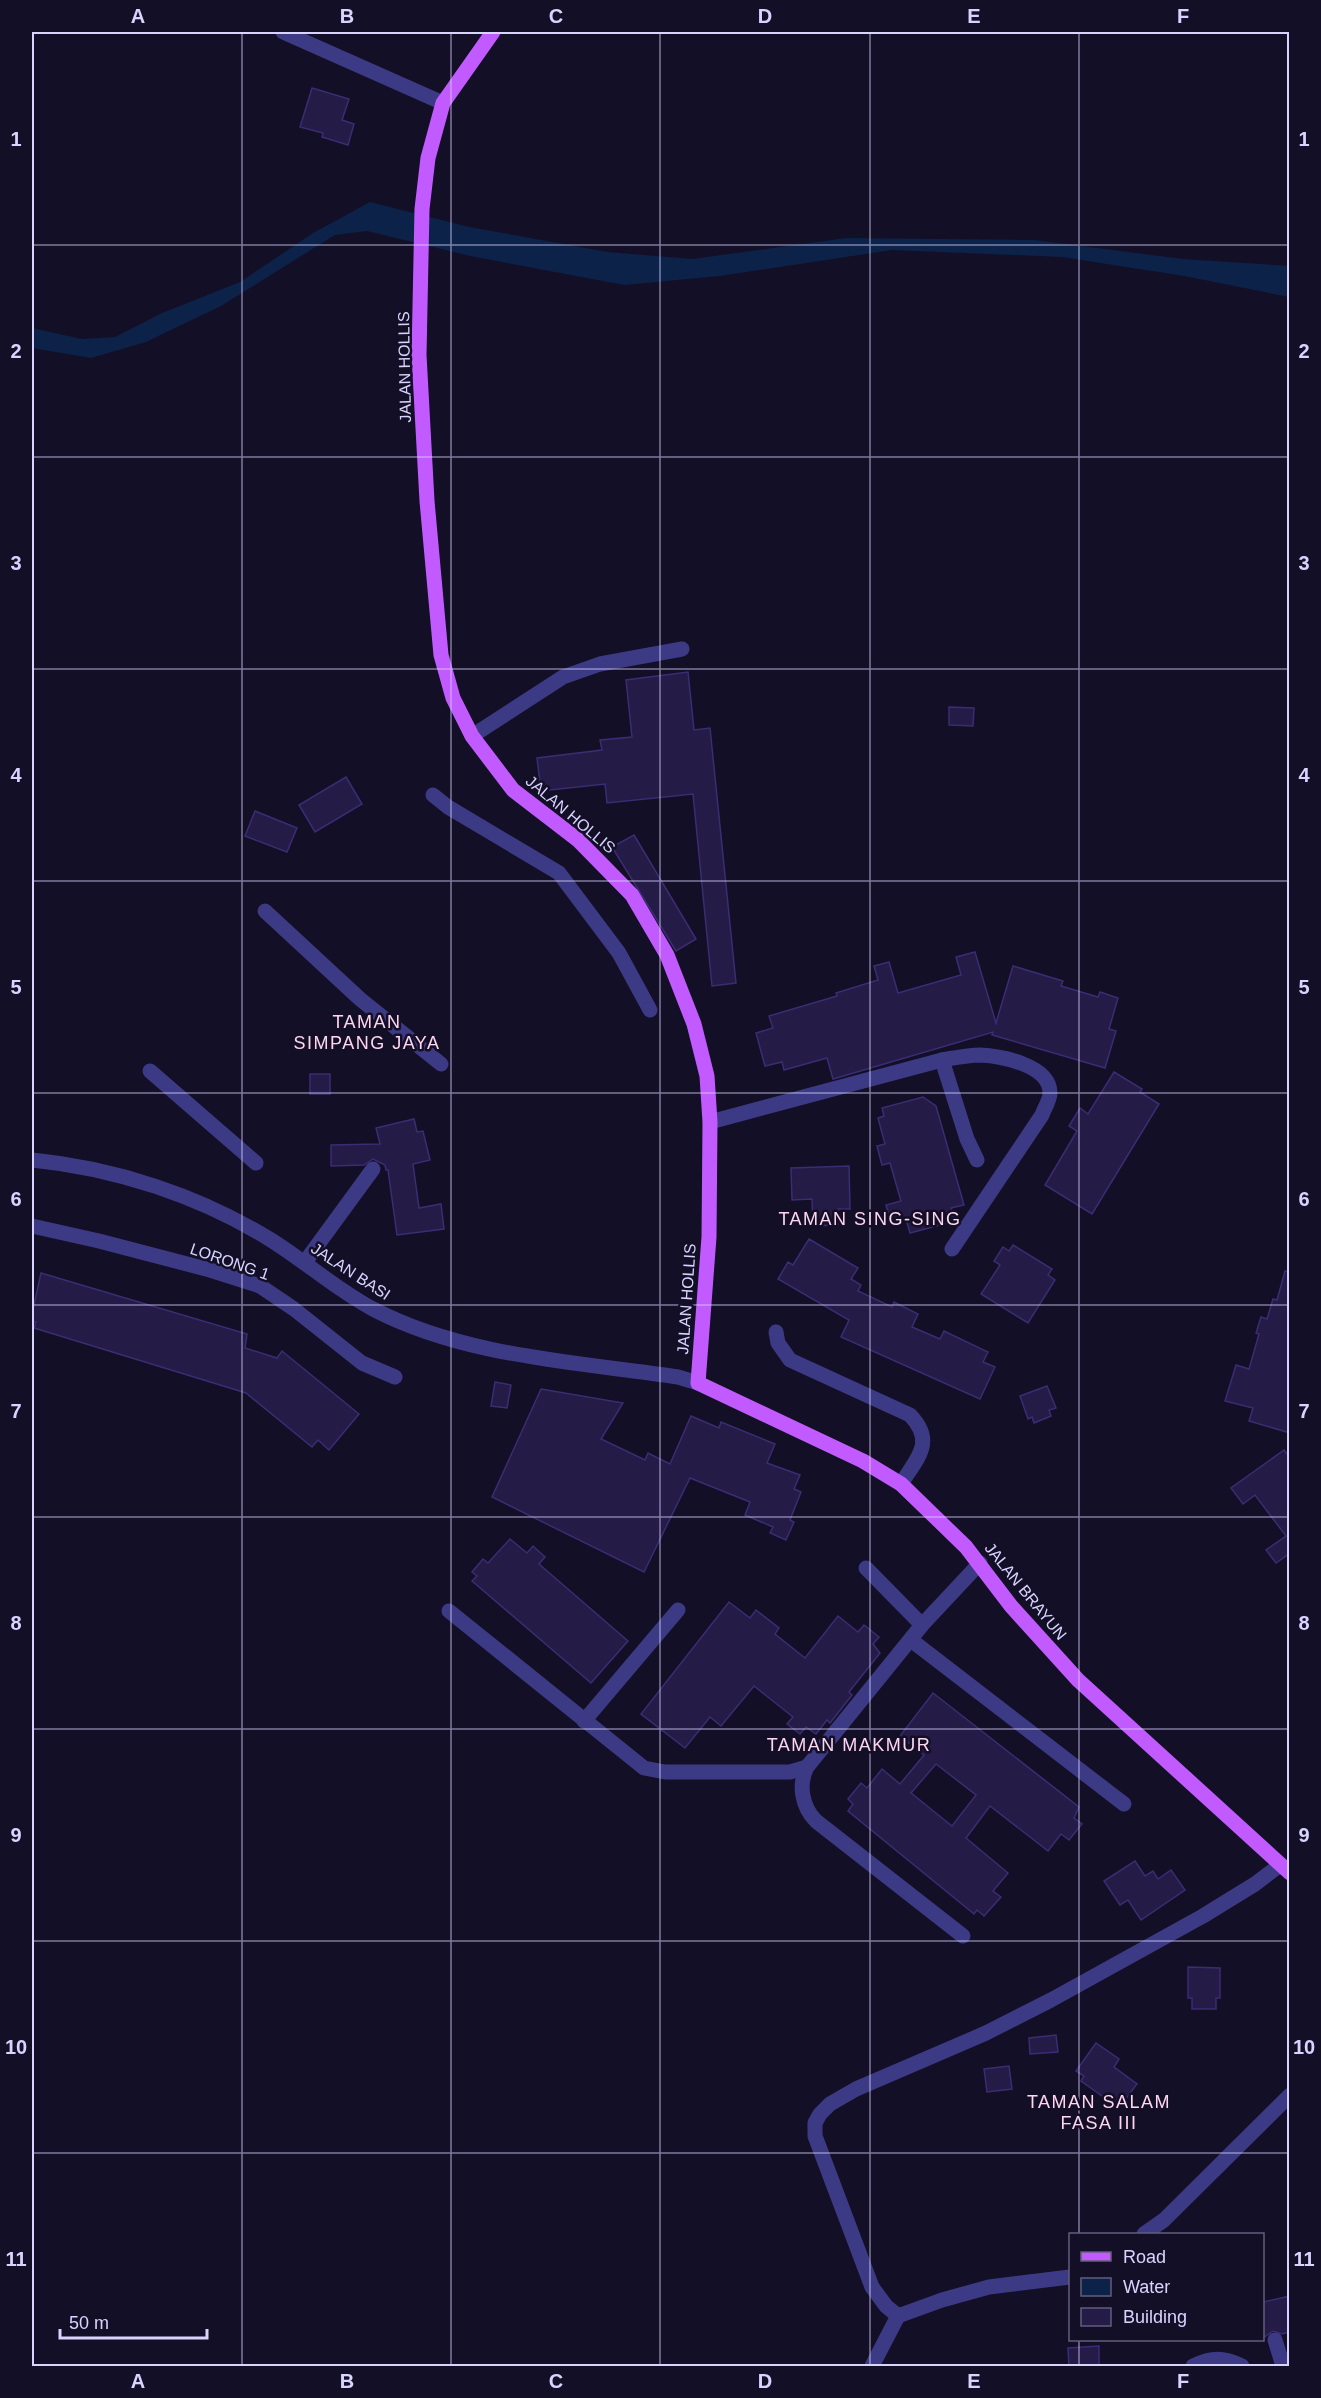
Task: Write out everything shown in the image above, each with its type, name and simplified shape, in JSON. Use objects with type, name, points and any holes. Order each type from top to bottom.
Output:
[{"type":"main road","name":"JALAN HOLLIS","points":[[493,32],[443,103],[428,158],[422,209],[419,355],[427,501],[441,654],[453,698],[472,736],[513,790],[578,840],[632,895],[667,955],[694,1024],[707,1076],[710,1122],[709,1237],[698,1383]]},
{"type":"main road","name":"JALAN BRAYUN","points":[[698,1383],[862,1461],[900,1484],[946,1526],[980,1563],[1011,1606],[1078,1680],[1285,1869]]},
{"type":"street","points":[[283,32],[443,103]]},
{"type":"street","points":[[472,736],[563,677],[600,664],[682,649]]},
{"type":"street","points":[[433,795],[448,807],[559,873],[619,953],[650,1010]]},
{"type":"street","points":[[265,911],[360,999],[441,1064]]},
{"type":"street","points":[[710,1122],[942,1060],[979,1055],[1022,1064],[1034,1069],[1048,1084],[1050,1094],[1042,1115],[952,1249]]},
{"type":"street","points":[[942,1060],[967,1139],[977,1160]]},
{"type":"street","points":[[150,1071],[256,1163]]},
{"type":"street","name":"JALAN BASI","points":[[32,1160],[103,1172],[189,1199],[251,1228],[373,1309],[434,1334],[484,1349],[678,1377],[698,1383]]},
{"type":"street","points":[[305,1262],[373,1169]]},
{"type":"street","name":"LORONG 1","points":[[32,1226],[144,1253],[260,1286],[294,1309],[362,1363],[395,1377]]},
{"type":"street","points":[[776,1332],[778,1343],[790,1360],[910,1415],[917,1423],[923,1432],[923,1445],[900,1484]]},
{"type":"street","points":[[963,1936],[808,1814],[804,1803],[802,1783],[807,1767],[922,1625],[980,1563]]},
{"type":"street","points":[[866,1568],[922,1625]]},
{"type":"street","points":[[584,1721],[678,1610]]},
{"type":"street","points":[[448,1611],[635,1762],[654,1772],[790,1772],[807,1767]]},
{"type":"street","points":[[911,1640],[1124,1804]]},
{"type":"street","points":[[898,2316],[886,2306],[872,2287],[815,2136],[815,2123],[820,2114],[830,2104],[856,2089],[986,2033],[1051,2000],[1285,1869]]},
{"type":"street","points":[[1147,2233],[1164,2220],[1290,2095]]},
{"type":"street","points":[[872,2367],[898,2316],[942,2300],[989,2287],[1069,2277]]},
{"type":"street","points":[[1275,2340],[1282,2367]]},
{"type":"street","points":[[1192,2367],[1216,2358],[1224,2358],[1242,2367]]},
{"type":"water","points":[[370,202],[469,227],[608,252],[692,259],[846,238],[1035,240],[1183,259],[1290,266],[1289,297],[1184,276],[1062,257],[892,250],[720,276],[624,285],[470,256],[367,231],[335,235],[221,306],[146,342],[91,358],[32,348],[32,328],[82,339],[115,337],[162,313],[240,282],[313,233]]},
{"type":"building","points":[[312,88],[349,99],[342,120],[354,124],[348,145],[322,137],[323,133],[300,127]]},
{"type":"building","points":[[688,672],[694,730],[710,728],[736,983],[712,986],[693,794],[607,803],[605,784],[541,791],[537,758],[602,750],[600,740],[632,737],[626,680]]},
{"type":"building","points":[[949,707],[974,708],[973,726],[949,725]]},
{"type":"building","points":[[346,777],[362,804],[315,832],[299,805]]},
{"type":"building","points":[[255,811],[297,828],[287,852],[245,836]]},
{"type":"building","points":[[634,835],[696,939],[676,951],[612,847]]},
{"type":"building","points":[[975,952],[996,1023],[1013,966],[1063,981],[1061,986],[1098,997],[1100,992],[1118,998],[1109,1029],[1116,1031],[1105,1068],[992,1035],[993,1032],[833,1079],[827,1058],[784,1070],[782,1062],[765,1066],[756,1033],[773,1028],[769,1016],[837,996],[836,993],[878,980],[874,966],[889,962],[898,993],[961,975],[956,957]]},
{"type":"building","points":[[1114,1072],[1142,1089],[1140,1092],[1159,1104],[1092,1214],[1045,1185],[1077,1131],[1069,1126],[1080,1108],[1088,1114]]},
{"type":"building","points":[[310,1074],[330,1074],[330,1094],[310,1094]]},
{"type":"building","points":[[923,1097],[936,1106],[964,1205],[951,1208],[955,1221],[910,1233],[906,1219],[891,1224],[886,1205],[901,1201],[890,1163],[882,1165],[877,1146],[885,1144],[878,1118],[884,1116],[882,1108]]},
{"type":"building","points":[[414,1119],[417,1132],[423,1131],[430,1160],[413,1164],[419,1208],[441,1204],[444,1229],[397,1235],[388,1170],[385,1165],[373,1159],[364,1165],[331,1166],[331,1145],[380,1144],[376,1128]]},
{"type":"building","points":[[849,1166],[850,1209],[838,1209],[838,1225],[813,1226],[812,1199],[792,1200],[791,1168]]},
{"type":"building","points":[[809,1239],[858,1268],[851,1279],[861,1285],[858,1291],[892,1307],[894,1302],[918,1314],[912,1327],[940,1339],[944,1331],[988,1352],[983,1362],[995,1367],[980,1399],[841,1337],[849,1320],[778,1279],[788,1262],[793,1265]]},
{"type":"building","points":[[1013,1245],[1052,1269],[1048,1275],[1055,1280],[1028,1323],[981,1294],[1000,1265],[994,1261],[1003,1247],[1009,1251]]},
{"type":"building","points":[[1285,1271],[1290,1272],[1290,1433],[1249,1421],[1253,1408],[1225,1401],[1236,1365],[1249,1369],[1259,1334],[1256,1333],[1261,1317],[1267,1319],[1273,1299],[1277,1300]]},
{"type":"building","points":[[41,1273],[247,1334],[245,1348],[277,1358],[282,1351],[359,1414],[329,1450],[318,1440],[312,1447],[246,1393],[34,1328],[36,1322],[32,1321],[32,1314]]},
{"type":"building","points":[[495,1382],[511,1385],[507,1408],[491,1406]]},
{"type":"building","points":[[1047,1386],[1056,1408],[1049,1410],[1051,1416],[1034,1423],[1032,1417],[1028,1419],[1020,1396]]},
{"type":"building","points":[[541,1389],[623,1403],[601,1439],[645,1460],[648,1453],[670,1464],[691,1416],[719,1428],[721,1422],[775,1444],[767,1463],[800,1475],[794,1489],[801,1492],[790,1520],[794,1522],[786,1540],[770,1533],[773,1527],[745,1515],[750,1502],[690,1478],[644,1572],[492,1497]]},
{"type":"building","points":[[1284,1450],[1290,1458],[1290,1553],[1276,1563],[1266,1550],[1286,1536],[1255,1495],[1243,1504],[1231,1488]]},
{"type":"building","points":[[510,1539],[527,1553],[533,1546],[545,1557],[539,1564],[628,1641],[591,1683],[472,1581],[477,1576],[472,1572],[483,1559],[488,1563]]},
{"type":"building","points":[[729,1602],[750,1618],[756,1610],[779,1628],[775,1634],[805,1658],[838,1616],[858,1632],[864,1625],[879,1637],[873,1644],[880,1653],[849,1692],[852,1695],[830,1723],[827,1720],[816,1734],[806,1727],[800,1734],[787,1724],[793,1717],[754,1686],[721,1726],[710,1717],[685,1748],[641,1714]]},
{"type":"building","points":[[933,1693],[1079,1807],[1074,1818],[1082,1824],[1069,1840],[1061,1834],[1048,1851],[990,1806],[966,1838],[1008,1873],[993,1891],[1001,1897],[984,1916],[977,1910],[974,1914],[848,1811],[853,1804],[848,1799],[861,1783],[867,1788],[882,1769],[900,1784],[924,1755],[900,1736]],"holes":[[[936,1764],[976,1795],[952,1826],[911,1793]]]},
{"type":"building","points":[[1135,1861],[1145,1876],[1153,1871],[1158,1879],[1171,1870],[1185,1890],[1141,1920],[1128,1900],[1120,1905],[1104,1881]]},
{"type":"building","points":[[1188,1967],[1220,1968],[1220,1998],[1216,1998],[1216,2009],[1192,2009],[1192,1998],[1188,1998]]},
{"type":"building","points":[[1056,2035],[1058,2052],[1030,2054],[1029,2038]]},
{"type":"building","points":[[1096,2043],[1119,2059],[1114,2067],[1137,2084],[1119,2108],[1081,2081],[1084,2076],[1076,2071]]},
{"type":"building","points":[[1009,2066],[1012,2089],[987,2092],[984,2069]]},
{"type":"building","points":[[1290,2296],[1290,2332],[1282,2334],[1273,2331],[1264,2337],[1264,2302]]},
{"type":"building","points":[[1099,2346],[1099,2367],[1069,2367],[1068,2348]]},
{"type":"district","name":"TAMAN SIMPANG JAYA","points":[[367,1032]]},
{"type":"district","name":"TAMAN SING-SING","points":[[870,1219]]},
{"type":"district","name":"TAMAN MAKMUR","points":[[849,1745]]},
{"type":"district","name":"TAMAN SALAM FASA III","points":[[1099,2112]]}]
